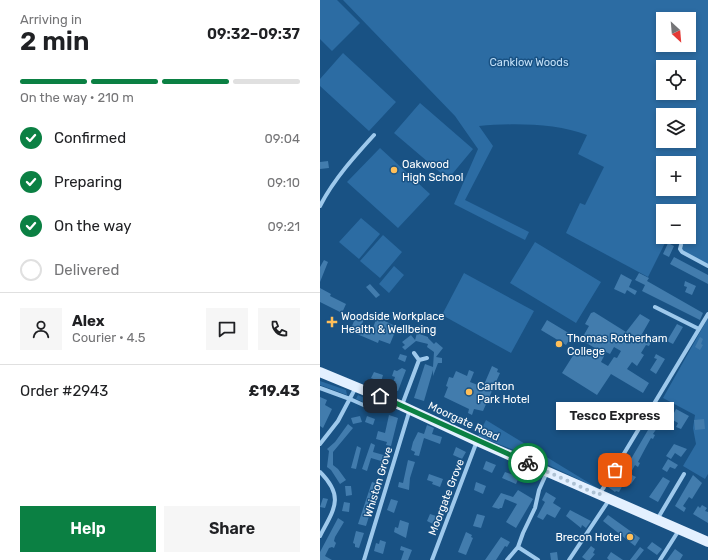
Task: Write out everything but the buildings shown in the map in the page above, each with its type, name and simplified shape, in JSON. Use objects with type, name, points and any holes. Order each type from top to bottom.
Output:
[{"type":"main road","name":"Moorgate Road","points":[[320,372],[406,407],[477,441],[708,542]]},
{"type":"street","points":[[320,206],[327,192],[352,159],[374,134]]},
{"type":"street","points":[[681,245],[681,252],[708,266]]},
{"type":"street","points":[[655,307],[699,329]]},
{"type":"street","points":[[599,495],[708,314]]},
{"type":"street","points":[[414,354],[419,360],[427,358]]},
{"type":"street","name":"Whiston Grove","points":[[364,560],[419,360]]},
{"type":"street","points":[[320,444],[338,421],[357,386]]},
{"type":"street","points":[[320,388],[377,411]]},
{"type":"street","name":"Moorgate Grove","points":[[432,560],[477,441]]},
{"type":"street","points":[[506,560],[518,547],[535,508],[539,490],[547,471]]},
{"type":"street","points":[[320,472],[331,484],[336,498],[332,514],[320,536]]},
{"type":"street","points":[[657,520],[684,474]]},
{"type":"street","points":[[569,560],[610,500]]},
{"type":"street","points":[[660,560],[679,530]]},
{"type":"street","points":[[518,547],[538,560]]},
{"type":"green space","points":[[320,0],[337,0],[360,23],[332,51],[320,39]]},
{"type":"green space","name":"Canklow Woods","points":[[343,0],[708,0],[708,265],[683,252],[682,249],[683,244],[696,244],[696,204],[656,204],[656,244],[664,244],[648,277],[566,233],[580,203],[585,205],[604,167],[578,154],[587,135],[548,126],[505,124],[479,126],[493,146],[465,200],[529,232],[525,240],[454,204],[478,149],[455,116]]},
{"type":"green space","points":[[343,53],[396,102],[369,131],[320,86],[320,79]]},
{"type":"green space","points":[[420,103],[473,149],[448,179],[394,133]]},
{"type":"green space","points":[[380,148],[430,194],[398,228],[347,182]]},
{"type":"green space","points":[[361,218],[380,234],[359,259],[339,242]]},
{"type":"green space","points":[[383,235],[402,252],[380,278],[360,261]]},
{"type":"green space","points":[[535,242],[601,282],[576,323],[510,283]]},
{"type":"green space","points":[[394,266],[404,275],[389,293],[379,284]]},
{"type":"green space","points":[[464,273],[534,311],[511,353],[442,315]]},
{"type":"green space","points":[[708,318],[708,474],[705,479],[683,466],[696,444],[693,428],[695,415],[663,398]]},
{"type":"green space","points":[[320,381],[346,390],[347,395],[320,385]]},
{"type":"green space","points":[[358,395],[381,405],[380,409],[356,399]]},
{"type":"green space","points":[[486,420],[599,489],[527,455],[478,436]]},
{"type":"way so far","points":[[528,463],[599,495],[615,470]]},
{"type":"place","name":"Oakwood High School","points":[[394,170]]},
{"type":"place","name":"Woodside Workplace Health & Wellbeing","points":[[332,322]]},
{"type":"place","name":"Thomas Rotherham College","points":[[559,344]]},
{"type":"place","name":"Carlton Park Hotel","points":[[469,392]]},
{"type":"place","name":"Tesco Express","points":[[615,470]]},
{"type":"place","name":"Brecon Hotel","points":[[630,537]]},
{"type":"route","points":[[380,396],[528,463]]}]
